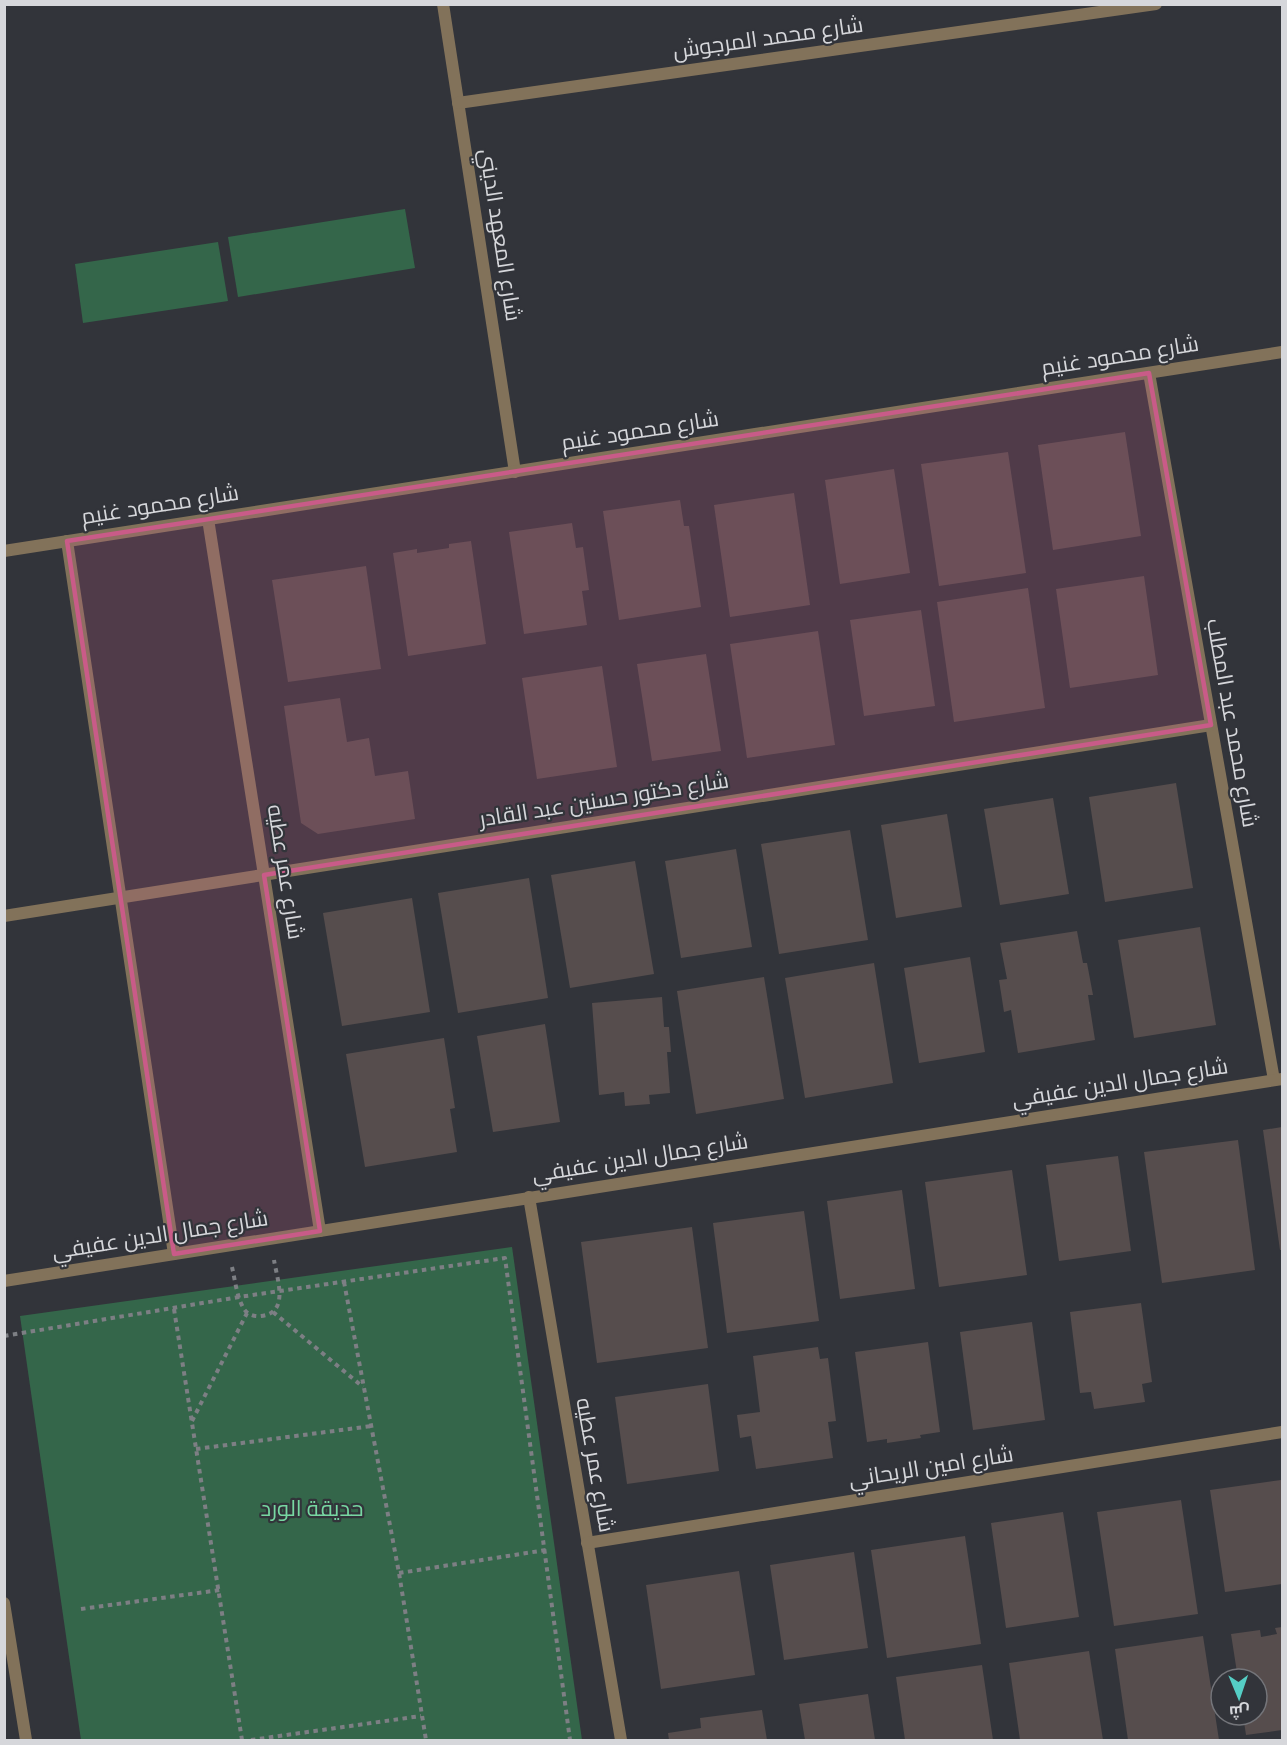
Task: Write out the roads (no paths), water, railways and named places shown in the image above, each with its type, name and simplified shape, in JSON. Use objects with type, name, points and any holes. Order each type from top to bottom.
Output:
[{"type":"street","name":"شارع المعهد الديني","points":[[442,4],[515,471]]},
{"type":"street","name":"شارع محمد المرجوش","points":[[458,103],[1156,4]]},
{"type":"street","name":"شارع محمود غنيم","points":[[4,551],[1282,352]]},
{"type":"street","name":"شارع محمد عبد المطلب","points":[[1149,373],[1211,725],[1278,1079]]},
{"type":"street","name":"شارع عمر عطيه","points":[[208,519],[320,1231]]},
{"type":"street","points":[[67,541],[174,1254]]},
{"type":"street","name":"شارع دكتور حسنين عبد القادر","points":[[4,916],[1211,725]]},
{"type":"street","name":"شارع جمال الدين عفيفي","points":[[4,1281],[1278,1079]]},
{"type":"street","name":"شارع عمر عطيه","points":[[529,1197],[621,1740]]},
{"type":"street","name":"شارع امين الريحاني","points":[[587,1543],[1282,1432]]},
{"type":"street","points":[[4,1603],[26,1740]]},
{"type":"park label","name":"حديقة الورد","points":[[312,1509]]}]
